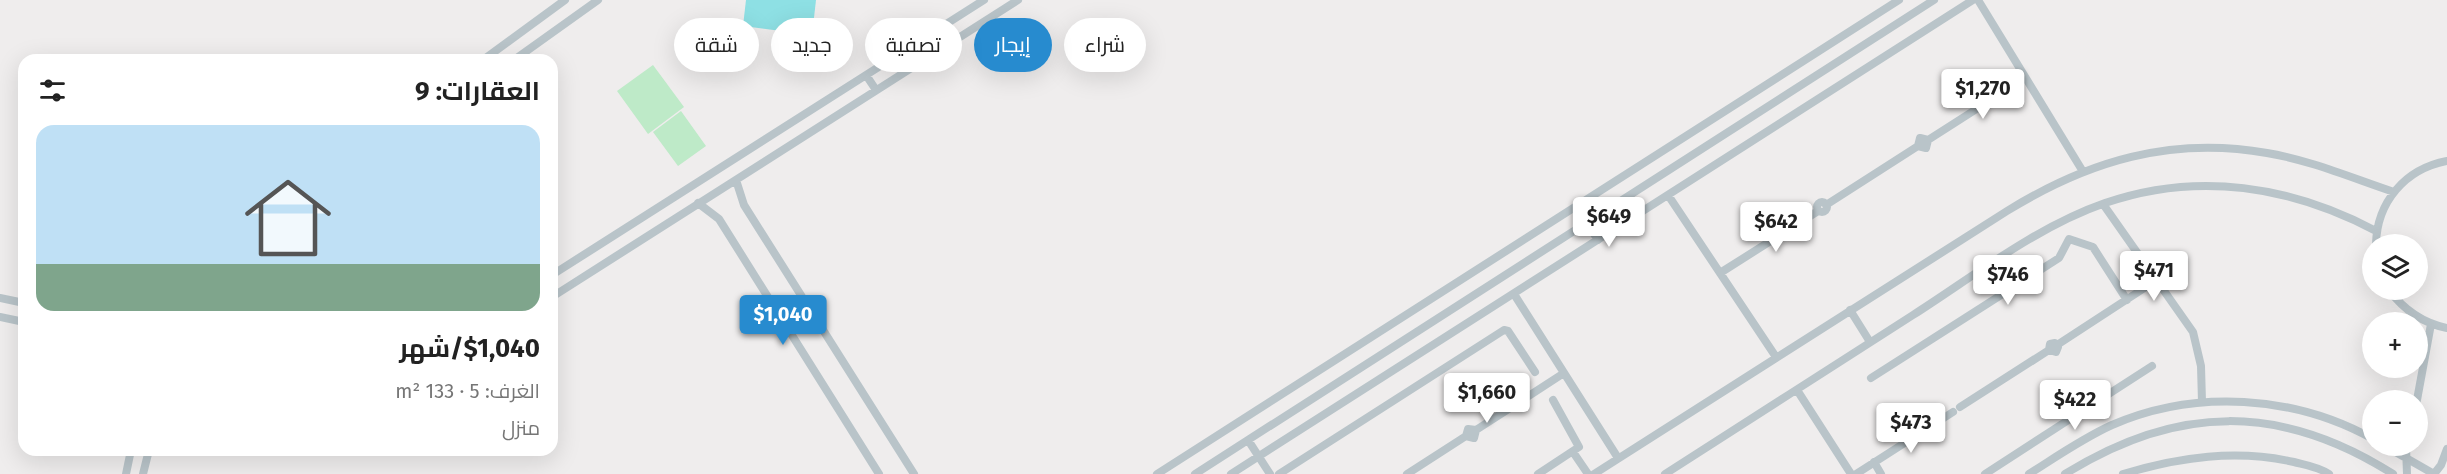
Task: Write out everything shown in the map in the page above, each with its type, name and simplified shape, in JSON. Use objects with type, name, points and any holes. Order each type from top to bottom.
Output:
[{"type":"street","points":[[491,54],[565,0]]},
{"type":"street","points":[[522,54],[598,0]]},
{"type":"street","points":[[558,271],[984,0]]},
{"type":"street","points":[[558,293],[1018,0]]},
{"type":"street","points":[[1157,474],[1899,0]]},
{"type":"street","points":[[1195,474],[1934,0]]},
{"type":"street","points":[[1231,474],[1668,195],[1962,3],[1973,0]]},
{"type":"street","points":[[1978,0],[2082,170]]},
{"type":"street","points":[[866,75],[876,90]]},
{"type":"street","points":[[1720,273],[1818,210],[1825,212],[1826,205],[1918,146],[1926,148],[1928,140],[2025,78]]},
{"type":"street","points":[[1594,474],[2045,187],[2082,170],[2151,152],[2214,148],[2241,149],[2294,159],[2394,192]]},
{"type":"street","points":[[1665,474],[2027,243],[2103,204],[2159,190],[2228,186],[2302,198],[2338,211],[2376,231],[2382,210],[2394,192],[2423,168],[2447,161]]},
{"type":"street","points":[[736,180],[744,204],[914,474]]},
{"type":"street","points":[[1668,195],[1776,357]]},
{"type":"street","points":[[698,203],[719,219],[879,474]]},
{"type":"street","points":[[2103,204],[2155,281],[2187,323],[2197,342],[2201,366],[2202,402]]},
{"type":"street","points":[[1587,223],[1598,240]]},
{"type":"street","points":[[1871,378],[2062,256],[2069,239],[2093,247],[2127,300]]},
{"type":"street","points":[[1797,390],[1853,474],[2049,350],[2056,352],[2057,345],[2155,281]]},
{"type":"street","points":[[1514,294],[1618,458]]},
{"type":"street","points":[[0,298],[18,302]]},
{"type":"street","points":[[2397,300],[2432,324],[2447,328]]},
{"type":"street","points":[[1850,310],[1870,342]]},
{"type":"street","points":[[0,317],[18,321]]},
{"type":"street","points":[[2419,390],[2432,324]]},
{"type":"street","points":[[1279,474],[1503,330],[1509,331],[1535,372]]},
{"type":"street","points":[[1985,474],[2152,366]]},
{"type":"street","points":[[1407,474],[1466,436],[1474,438],[1476,430],[1564,373]]},
{"type":"street","points":[[1538,474],[1573,452],[1579,443],[1553,400]]},
{"type":"street","points":[[2033,473],[2120,422],[2154,411],[2202,402],[2229,401],[2286,407],[2342,424],[2362,434]]},
{"type":"street","points":[[2065,474],[2092,457],[2137,436],[2179,424],[2228,421],[2283,426],[2309,433],[2360,454],[2393,474]]},
{"type":"street","points":[[1248,440],[1270,474]]},
{"type":"street","points":[[2406,457],[2434,474],[2441,465],[2447,449]]},
{"type":"street","points":[[1573,452],[1588,474]]},
{"type":"street","points":[[2123,474],[2160,463],[2198,456],[2237,455],[2276,459],[2314,467],[2329,474]]},
{"type":"street","points":[[126,474],[130,456]]},
{"type":"street","points":[[143,474],[148,456]]},
{"type":"street","points":[[2406,457],[2407,474]]},
{"type":"street","points":[[1874,462],[1881,474]]},
{"type":"green space","points":[[653,65],[684,107],[648,134],[617,91]]},
{"type":"green space","points":[[681,111],[706,146],[678,166],[653,132]]},
{"type":"water","points":[[746,0],[816,0],[814,18],[771,18],[771,30],[759,28],[759,18],[744,18]]}]
